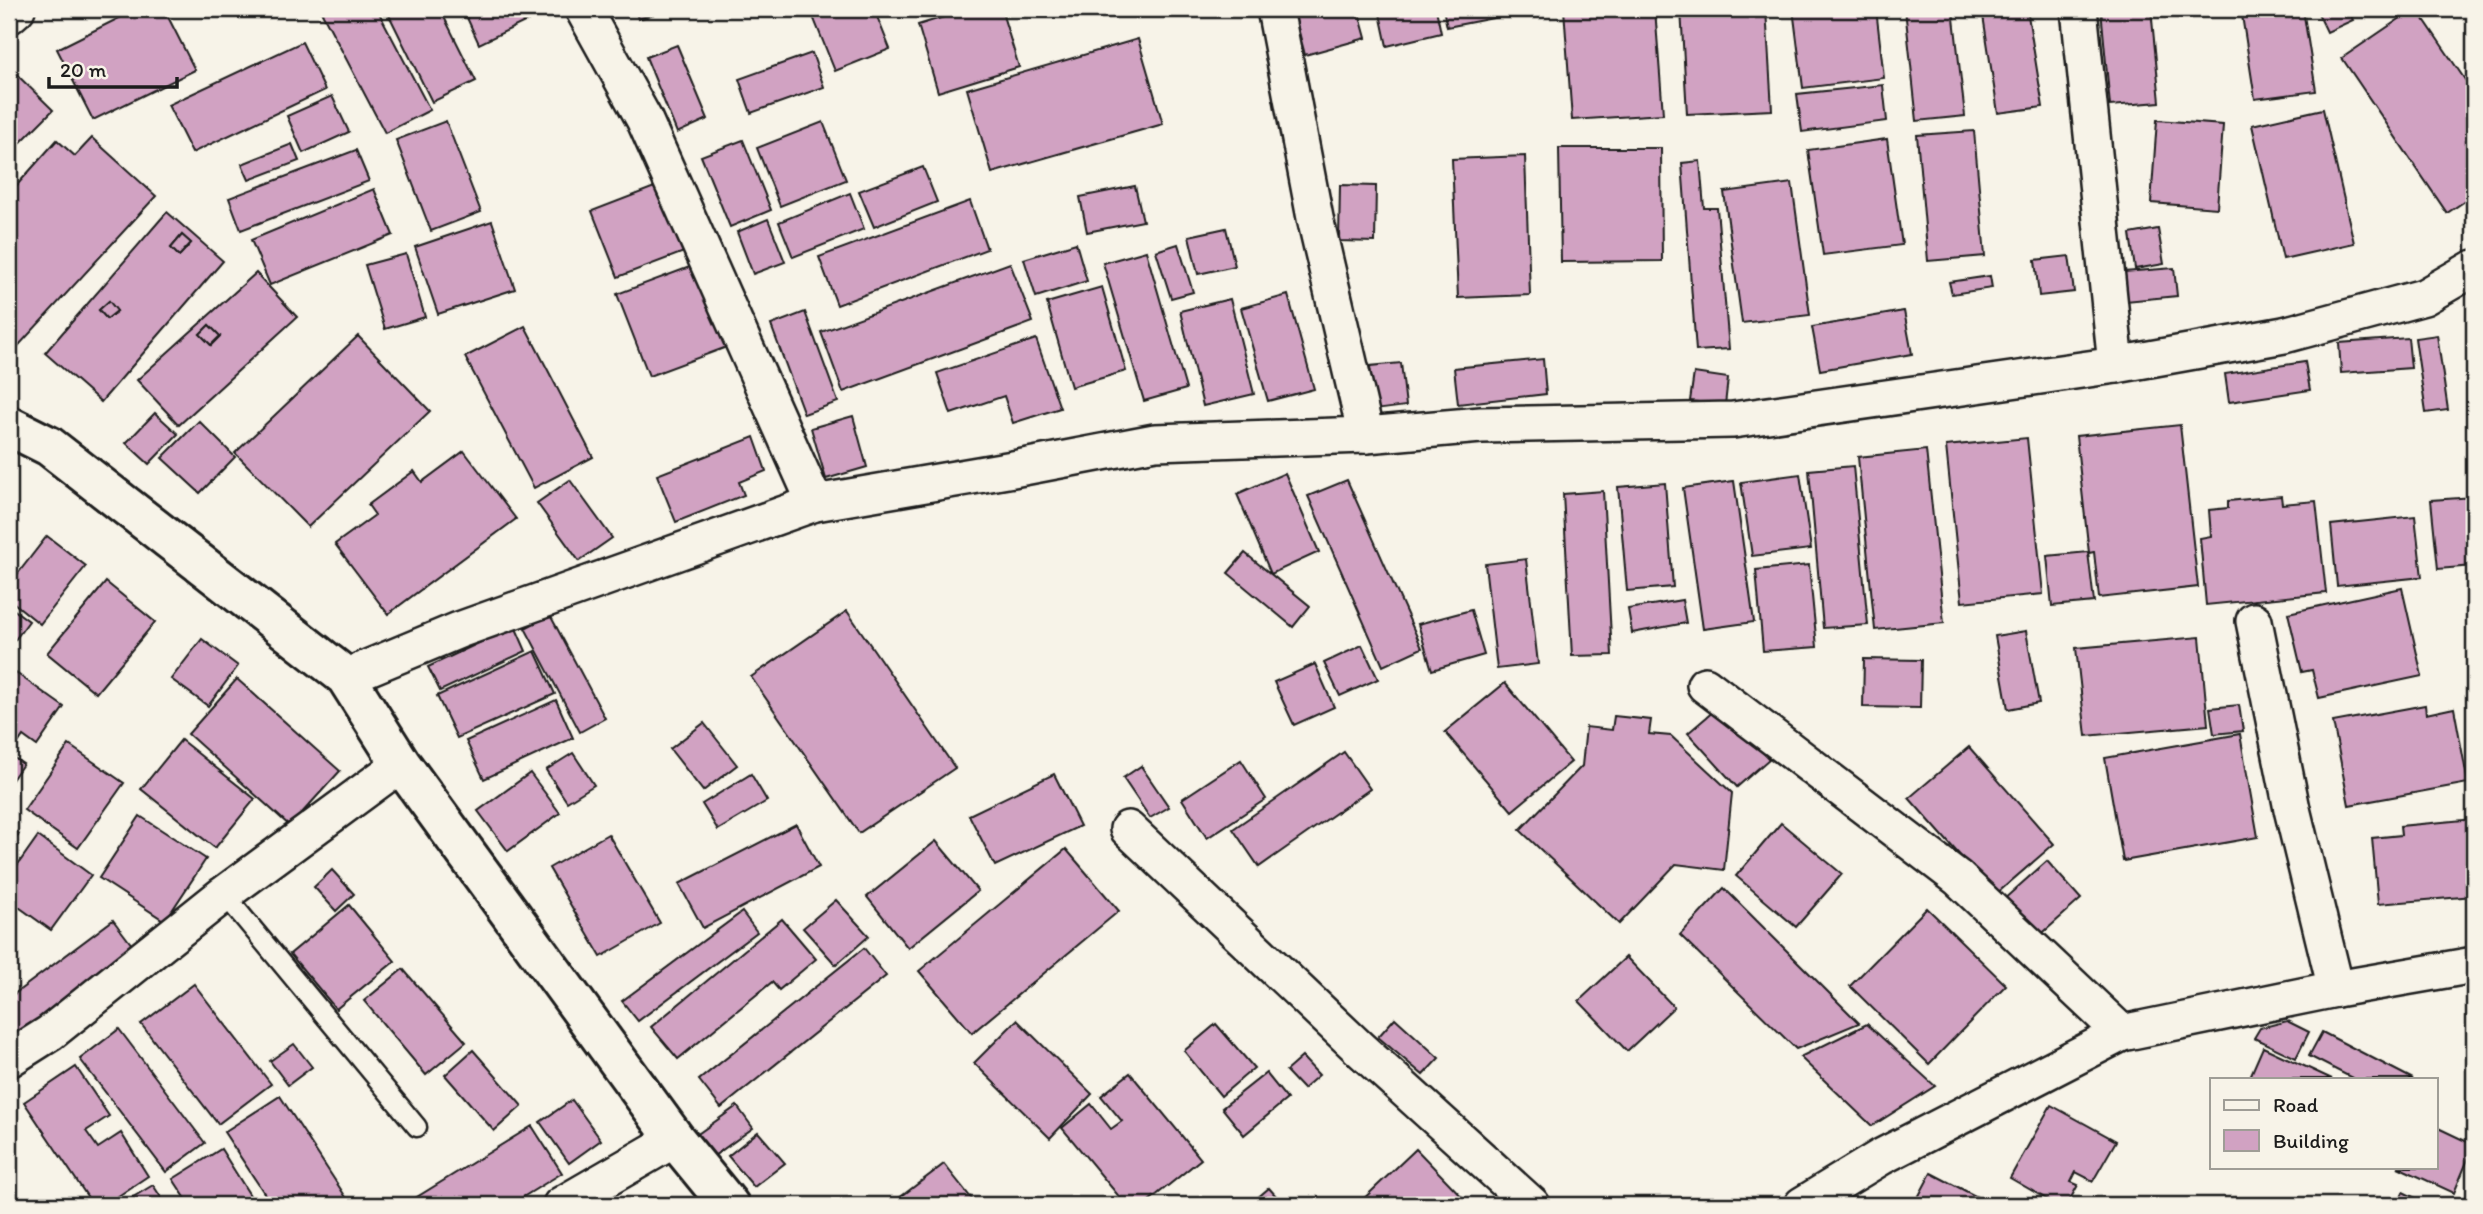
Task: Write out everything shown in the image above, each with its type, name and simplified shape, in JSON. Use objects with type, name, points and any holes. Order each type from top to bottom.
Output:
[{"type":"street","points":[[9,16],[17,9]]},
{"type":"street","points":[[583,9],[644,119],[816,503]]},
{"type":"street","points":[[1275,9],[1315,218],[1366,435]]},
{"type":"street","points":[[2079,9],[2116,365]]},
{"type":"street","points":[[346,677],[459,630],[816,503],[1155,442],[1366,435],[1481,425],[1733,419],[2116,365],[2284,335],[2424,298],[2474,268]]},
{"type":"street","points":[[9,426],[49,446],[346,677],[401,764],[675,1139],[729,1205]]},
{"type":"street","points":[[2254,621],[2292,809],[2336,989]]},
{"type":"street","points":[[1705,685],[1958,878],[2122,1033]]},
{"type":"street","points":[[9,1059],[50,1034],[225,894],[401,764]]},
{"type":"street","points":[[1128,829],[1359,1048],[1532,1205]]},
{"type":"street","points":[[1801,1205],[1881,1157],[2122,1033],[2336,989],[2474,965]]},
{"type":"street","points":[[561,1205],[675,1139]]},
{"type":"lane","points":[[225,894],[417,1127]]},
{"type":"building","points":[[137,9],[164,9],[195,70],[93,120],[57,49]]},
{"type":"building","points":[[320,9],[377,9],[430,110],[385,133]]},
{"type":"building","points":[[386,9],[440,9],[476,81],[432,102]]},
{"type":"building","points":[[463,9],[529,9],[533,18],[479,44]]},
{"type":"building","points":[[635,9],[671,9],[638,19]]},
{"type":"building","points":[[810,9],[874,9],[890,49],[835,71]]},
{"type":"building","points":[[970,9],[1001,9],[1019,67],[938,92],[918,25]]},
{"type":"building","points":[[1293,9],[1358,9],[1366,38],[1305,55]]},
{"type":"building","points":[[1379,9],[1436,9],[1441,33],[1387,46]]},
{"type":"building","points":[[1443,9],[1518,9],[1519,13],[1447,27]]},
{"type":"building","points":[[1564,9],[1655,9],[1663,114],[1572,120]]},
{"type":"building","points":[[1681,9],[1766,9],[1772,110],[1687,114]]},
{"type":"building","points":[[1793,9],[1876,9],[1884,78],[1803,88]]},
{"type":"building","points":[[1905,9],[1953,9],[1965,116],[1917,121]]},
{"type":"building","points":[[1982,9],[2027,9],[2043,107],[1998,113]]},
{"type":"building","points":[[2101,9],[2151,9],[2160,102],[2110,106]]},
{"type":"building","points":[[2241,9],[2303,9],[2316,91],[2255,99]]},
{"type":"building","points":[[2316,9],[2348,9],[2353,20],[2327,32]]},
{"type":"building","points":[[2417,9],[2474,93],[2474,195],[2447,213],[2342,58]]},
{"type":"building","points":[[2466,9],[2474,9],[2474,20]]},
{"type":"building","points":[[1138,39],[1163,124],[992,173],[967,89]]},
{"type":"building","points":[[302,42],[325,90],[192,153],[168,105]]},
{"type":"building","points":[[677,45],[708,119],[677,133],[646,57]]},
{"type":"building","points":[[812,53],[824,87],[751,113],[739,79]]},
{"type":"building","points":[[9,67],[53,110],[9,154]]},
{"type":"building","points":[[1883,85],[1887,121],[1802,132],[1797,94]]},
{"type":"building","points":[[332,96],[349,132],[303,153],[287,116]]},
{"type":"building","points":[[2323,109],[2354,243],[2283,259],[2252,125]]},
{"type":"building","points":[[2157,120],[2223,125],[2217,208],[2151,203]]},
{"type":"building","points":[[446,121],[481,212],[431,231],[396,140]]},
{"type":"building","points":[[823,122],[846,180],[780,206],[757,148]]},
{"type":"building","points":[[1974,131],[1985,256],[1928,261],[1917,135]]},
{"type":"building","points":[[92,138],[156,196],[9,356],[9,194],[57,140],[75,156]]},
{"type":"building","points":[[1887,139],[1902,245],[1823,255],[1808,150]]},
{"type":"building","points":[[743,140],[771,210],[730,227],[701,156]]},
{"type":"building","points":[[292,144],[299,161],[249,180],[242,164]]},
{"type":"building","points":[[1559,148],[1661,148],[1662,261],[1561,262]]},
{"type":"building","points":[[356,150],[369,181],[241,230],[229,198]]},
{"type":"building","points":[[1525,156],[1530,295],[1458,298],[1452,159]]},
{"type":"building","points":[[1700,161],[1704,208],[1717,208],[1729,349],[1696,351],[1682,163]]},
{"type":"building","points":[[923,167],[937,202],[874,227],[859,191]]},
{"type":"building","points":[[1792,183],[1810,315],[1742,323],[1724,192]]},
{"type":"building","points":[[1340,185],[1376,186],[1375,242],[1339,241]]},
{"type":"building","points":[[657,186],[684,252],[618,277],[592,211]]},
{"type":"building","points":[[1135,186],[1143,221],[1087,232],[1080,197]]},
{"type":"building","points":[[374,189],[393,235],[270,285],[251,240]]},
{"type":"building","points":[[850,193],[864,229],[793,257],[779,222]]},
{"type":"building","points":[[970,201],[987,249],[837,305],[819,257]]},
{"type":"building","points":[[167,212],[223,261],[101,402],[45,353]],"holes":[[[182,235],[191,243],[179,256],[171,248]],[[109,301],[117,311],[107,319],[99,310]]]},
{"type":"building","points":[[768,219],[785,262],[753,274],[737,232]]},
{"type":"building","points":[[492,221],[515,289],[438,314],[415,247]]},
{"type":"building","points":[[1226,228],[1235,266],[1198,274],[1189,236]]},
{"type":"building","points":[[2158,229],[2164,264],[2135,269],[2130,234]]},
{"type":"building","points":[[182,235],[191,243],[179,256],[171,248]]},
{"type":"building","points":[[1076,243],[1087,281],[1036,297],[1024,259]]},
{"type":"building","points":[[1178,244],[1193,292],[1171,298],[1156,251]]},
{"type":"building","points":[[1146,251],[1186,389],[1144,401],[1103,263]]},
{"type":"building","points":[[406,254],[425,317],[385,329],[365,265]]},
{"type":"building","points":[[2069,256],[2074,292],[2039,296],[2035,260]]},
{"type":"building","points":[[1010,263],[1033,322],[843,392],[821,332]]},
{"type":"building","points":[[695,265],[727,347],[649,376],[617,294]]},
{"type":"building","points":[[2174,268],[2177,296],[2126,301],[2124,272]]},
{"type":"building","points":[[256,273],[297,317],[179,425],[137,380]],"holes":[[[209,325],[220,336],[211,345],[200,334]]]},
{"type":"building","points":[[1990,276],[1992,288],[1952,294],[1949,282]]},
{"type":"building","points":[[1102,287],[1126,371],[1071,387],[1047,303]]},
{"type":"building","points":[[1288,295],[1314,389],[1268,401],[1241,308]]},
{"type":"building","points":[[1230,299],[1254,394],[1203,406],[1180,311]]},
{"type":"building","points":[[109,301],[117,311],[107,319],[99,310]]},
{"type":"building","points":[[1904,311],[1912,354],[1820,370],[1812,327]]},
{"type":"building","points":[[805,312],[838,402],[804,414],[771,325]]},
{"type":"building","points":[[209,325],[220,336],[211,345],[200,334]]},
{"type":"building","points":[[525,326],[593,457],[534,488],[465,357]]},
{"type":"building","points":[[2437,335],[2448,410],[2426,413],[2415,338]]},
{"type":"building","points":[[358,336],[430,411],[308,527],[235,453]]},
{"type":"building","points":[[2408,338],[2411,368],[2341,373],[2339,343]]},
{"type":"building","points":[[1036,339],[1060,408],[1013,423],[1004,396],[951,414],[937,373]]},
{"type":"building","points":[[1543,359],[1546,394],[1458,404],[1454,368]]},
{"type":"building","points":[[2305,362],[2310,390],[2229,402],[2225,374]]},
{"type":"building","points":[[1401,363],[1406,406],[1375,410],[1370,366]]},
{"type":"building","points":[[1694,373],[1728,378],[1725,405],[1690,401]]},
{"type":"building","points":[[155,413],[178,434],[149,464],[126,443]]},
{"type":"building","points":[[853,416],[867,467],[826,479],[811,428]]},
{"type":"building","points":[[199,421],[235,457],[200,493],[162,458]]},
{"type":"building","points":[[2180,425],[2198,587],[2099,598],[2094,552],[2089,553],[2076,436]]},
{"type":"building","points":[[754,437],[766,471],[739,482],[744,495],[676,522],[657,475]]},
{"type":"building","points":[[2027,438],[2043,594],[1962,602],[1946,446]]},
{"type":"building","points":[[1926,450],[1944,623],[1875,630],[1858,457]]},
{"type":"building","points":[[464,451],[516,519],[388,614],[335,544],[375,515],[368,505],[414,471],[422,482]]},
{"type":"building","points":[[1853,466],[1868,625],[1823,628],[1809,470]]},
{"type":"building","points":[[1285,473],[1319,552],[1271,574],[1237,494]]},
{"type":"building","points":[[1800,474],[1811,549],[1752,556],[1741,482]]},
{"type":"building","points":[[570,480],[612,538],[579,561],[537,503]]},
{"type":"building","points":[[1347,480],[1422,648],[1383,666],[1308,496]]},
{"type":"building","points":[[1734,481],[1754,622],[1703,629],[1683,488]]},
{"type":"building","points":[[1665,483],[1673,587],[1627,591],[1618,487]]},
{"type":"building","points":[[1603,491],[1612,655],[1572,656],[1563,494]]},
{"type":"building","points":[[2281,496],[2282,504],[2316,501],[2326,593],[2206,605],[2200,538],[2211,536],[2209,510],[2228,508],[2228,501]]},
{"type":"building","points":[[2474,497],[2474,566],[2438,569],[2431,500]]},
{"type":"building","points":[[2415,516],[2422,577],[2337,586],[2331,525]]},
{"type":"building","points":[[47,536],[86,566],[40,624],[9,599],[9,585]]},
{"type":"building","points":[[2088,552],[2094,602],[2052,606],[2047,556]]},
{"type":"building","points":[[1245,553],[1310,606],[1293,627],[1228,573]]},
{"type":"building","points":[[1526,559],[1538,664],[1497,669],[1485,564]]},
{"type":"building","points":[[1809,565],[1817,647],[1763,651],[1756,570]]},
{"type":"building","points":[[106,582],[155,622],[96,693],[47,653]]},
{"type":"building","points":[[2402,588],[2422,676],[2319,698],[2312,670],[2302,672],[2288,613]]},
{"type":"building","points":[[1682,600],[1686,623],[1632,633],[1628,609]]},
{"type":"building","points":[[13,609],[29,621],[9,648],[9,614]]},
{"type":"building","points":[[1471,610],[1484,655],[1432,670],[1418,624]]},
{"type":"building","points":[[847,611],[955,768],[859,833],[751,677]]},
{"type":"building","points":[[550,615],[605,718],[580,732],[525,628]]},
{"type":"building","points":[[515,626],[526,651],[440,691],[428,667]]},
{"type":"building","points":[[2026,631],[2039,703],[2008,709],[1995,636]]},
{"type":"building","points":[[2200,637],[2208,725],[2086,736],[2076,648]]},
{"type":"building","points":[[202,639],[238,666],[208,706],[171,679]]},
{"type":"building","points":[[1362,645],[1378,679],[1340,696],[1324,663]]},
{"type":"building","points":[[535,651],[555,694],[457,738],[437,696]]},
{"type":"building","points":[[1864,659],[1921,660],[1920,708],[1863,707]]},
{"type":"building","points":[[1315,664],[1334,707],[1294,725],[1274,682]]},
{"type":"building","points":[[16,673],[64,707],[37,746],[23,736],[10,755],[23,764],[9,784],[9,684]]},
{"type":"building","points":[[237,679],[340,771],[290,826],[188,734]]},
{"type":"building","points":[[1505,683],[1571,762],[1512,811],[1445,732]]},
{"type":"building","points":[[556,700],[573,738],[484,779],[466,741]]},
{"type":"building","points":[[1721,705],[1769,759],[1737,787],[1688,733]]},
{"type":"building","points":[[2239,705],[2243,731],[2214,734],[2210,708]]},
{"type":"building","points":[[2425,705],[2426,714],[2454,708],[2468,783],[2349,805],[2333,722]]},
{"type":"building","points":[[1614,716],[1651,720],[1649,734],[1671,736],[1732,793],[1724,870],[1676,864],[1619,924],[1520,830],[1582,766],[1586,727],[1612,730]]},
{"type":"building","points":[[704,723],[737,765],[703,791],[670,749]]},
{"type":"building","points":[[2240,734],[2258,837],[2123,861],[2105,758]]},
{"type":"building","points":[[181,740],[255,799],[215,848],[141,789]]},
{"type":"building","points":[[69,745],[124,783],[78,848],[24,810]]},
{"type":"building","points":[[1969,747],[2054,844],[1995,895],[1909,798]]},
{"type":"building","points":[[1344,752],[1370,789],[1259,867],[1233,829]]},
{"type":"building","points":[[573,753],[594,785],[567,802],[546,770]]},
{"type":"building","points":[[1241,760],[1266,799],[1207,838],[1182,799]]},
{"type":"building","points":[[1141,766],[1169,807],[1150,818],[1123,778]]},
{"type":"building","points":[[530,773],[560,813],[508,851],[478,811]]},
{"type":"building","points":[[751,774],[767,801],[718,830],[702,804]]},
{"type":"building","points":[[1054,774],[1080,826],[995,866],[969,815]]},
{"type":"building","points":[[140,816],[206,859],[165,921],[99,878]]},
{"type":"building","points":[[2474,819],[2474,896],[2378,904],[2372,838],[2401,835],[2400,826]]},
{"type":"building","points":[[1781,823],[1842,874],[1796,927],[1736,876]]},
{"type":"building","points":[[796,824],[819,867],[703,928],[679,884]]},
{"type":"building","points":[[9,826],[19,834],[9,848]]},
{"type":"building","points":[[608,834],[660,923],[601,957],[549,868]]},
{"type":"building","points":[[38,836],[91,875],[51,930],[9,900],[9,877]]},
{"type":"building","points":[[936,841],[978,891],[908,948],[867,897]]},
{"type":"building","points":[[1066,849],[1119,911],[972,1033],[919,971]]},
{"type":"building","points":[[2047,861],[2081,899],[2037,938],[2003,900]]},
{"type":"building","points":[[332,870],[354,894],[336,911],[314,887]]},
{"type":"building","points":[[1724,888],[1859,1023],[1796,1049],[1680,935]]},
{"type":"building","points":[[836,900],[869,936],[836,965],[803,928]]},
{"type":"building","points":[[349,905],[395,961],[336,1009],[290,954]]},
{"type":"building","points":[[1927,908],[2006,985],[1929,1064],[1850,986]]},
{"type":"building","points":[[742,912],[757,932],[638,1021],[622,1001]]},
{"type":"building","points":[[782,919],[816,959],[779,990],[772,982],[678,1059],[651,1027]]},
{"type":"building","points":[[113,920],[135,949],[18,1036],[9,1024],[9,998]]},
{"type":"building","points":[[864,948],[886,976],[721,1108],[699,1080]]},
{"type":"building","points":[[1626,957],[1674,1007],[1627,1051],[1579,1001]]},
{"type":"building","points":[[403,969],[466,1042],[426,1075],[364,1001]]},
{"type":"building","points":[[194,984],[271,1084],[218,1124],[141,1024]]},
{"type":"building","points":[[1395,1018],[1439,1058],[1423,1075],[1378,1037]]},
{"type":"building","points":[[1017,1020],[1092,1094],[1050,1138],[974,1063]]},
{"type":"building","points":[[2287,1021],[2309,1032],[2296,1058],[2254,1038],[2260,1028]]},
{"type":"building","points":[[1216,1024],[1254,1068],[1221,1096],[1184,1051]]},
{"type":"building","points":[[1867,1024],[1935,1086],[1872,1126],[1800,1057]]},
{"type":"building","points":[[119,1029],[205,1143],[166,1172],[80,1059]]},
{"type":"building","points":[[2322,1032],[2411,1078],[2352,1078],[2309,1056]]},
{"type":"building","points":[[294,1044],[312,1067],[288,1085],[270,1061]]},
{"type":"building","points":[[2263,1047],[2330,1078],[2249,1078]]},
{"type":"building","points":[[473,1050],[522,1106],[494,1131],[445,1075]]},
{"type":"building","points":[[1302,1057],[1319,1075],[1303,1089],[1286,1071]]},
{"type":"building","points":[[76,1067],[109,1116],[86,1131],[98,1148],[121,1133],[148,1176],[105,1205],[93,1205],[24,1102]]},
{"type":"building","points":[[1130,1073],[1201,1159],[1144,1205],[1126,1205],[1062,1128],[1091,1104],[1111,1129],[1122,1121],[1101,1096]]},
{"type":"building","points":[[1266,1073],[1287,1099],[1244,1135],[1222,1108]]},
{"type":"building","points":[[280,1096],[351,1205],[272,1205],[224,1132]]},
{"type":"building","points":[[572,1100],[601,1140],[569,1163],[540,1122]]},
{"type":"building","points":[[2051,1105],[2116,1141],[2093,1181],[2076,1172],[2071,1182],[2078,1185],[2067,1205],[2057,1205],[2010,1178]]},
{"type":"building","points":[[737,1106],[753,1128],[711,1158],[695,1136]]},
{"type":"building","points":[[532,1126],[562,1173],[510,1205],[404,1205]]},
{"type":"building","points":[[2438,1128],[2474,1145],[2454,1193],[2400,1168],[2438,1168]]},
{"type":"building","points":[[758,1132],[785,1163],[754,1187],[728,1156]]},
{"type":"building","points":[[221,1149],[256,1205],[190,1205],[173,1179]]},
{"type":"building","points":[[1416,1149],[1470,1205],[1357,1205]]},
{"type":"building","points":[[944,1164],[975,1203],[973,1205],[890,1205]]},
{"type":"building","points":[[1931,1173],[1983,1200],[1980,1205],[1914,1205]]},
{"type":"building","points":[[153,1185],[166,1205],[120,1205]]},
{"type":"building","points":[[1269,1188],[1276,1196],[1265,1205],[1249,1205]]},
{"type":"building","points":[[2403,1192],[2430,1205],[2397,1205]]}]
